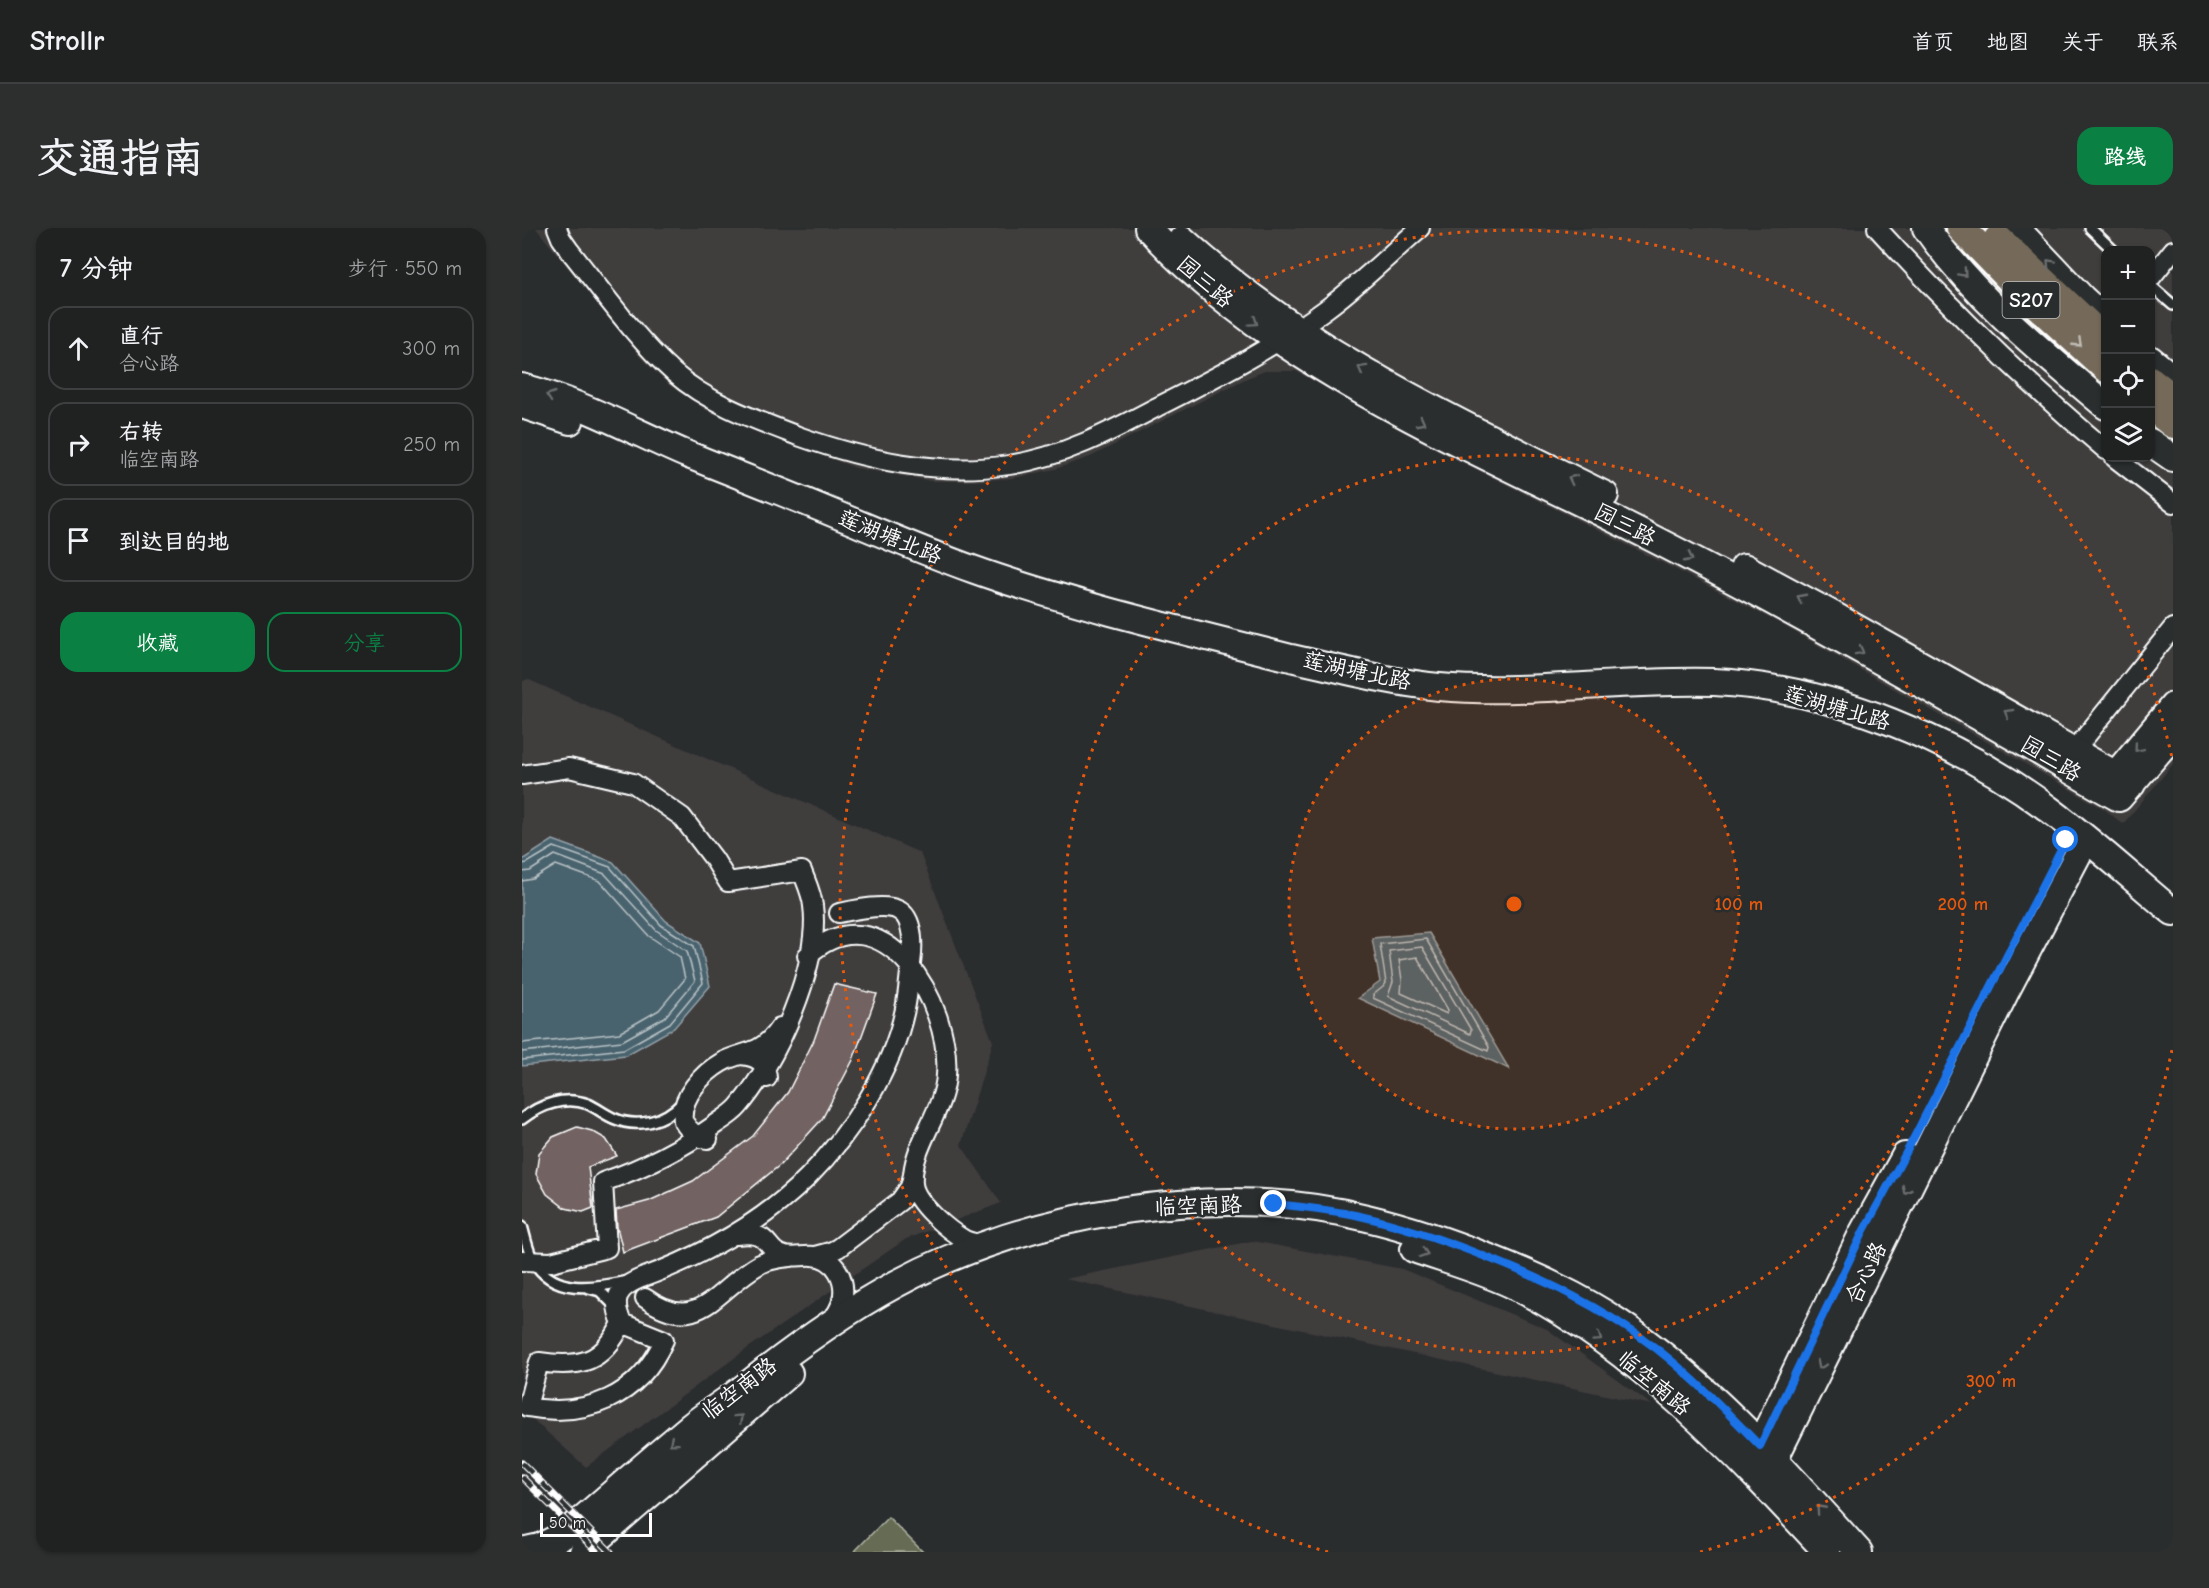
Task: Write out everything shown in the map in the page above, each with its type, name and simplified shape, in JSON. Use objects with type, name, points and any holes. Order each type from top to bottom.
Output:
[{"type":"main road","name":"园三路","points":[[1148,228],[1203,282],[1244,315],[1348,361],[1833,615],[2074,751],[2118,786]]},
{"type":"main road","name":"园三路","points":[[1171,228],[1202,258],[1257,303],[1288,335],[1395,408],[1648,536],[2023,742],[2118,786]]},
{"type":"main road","points":[[1926,228],[1978,290],[2038,348],[2101,402]]},
{"type":"main road","name":"S207","points":[[1961,228],[2023,292],[2101,363]]},
{"type":"main road","name":"S207","points":[[1988,228],[2101,336]]},
{"type":"main road","points":[[2016,228],[2101,315]]},
{"type":"main road","points":[[2155,362],[2173,378]]},
{"type":"main road","points":[[2155,383],[2173,398]]},
{"type":"main road","name":"莲湖塘北路","points":[[522,387],[573,404],[685,453],[935,556],[1031,589],[1114,613],[1330,667],[1436,687],[1496,690],[1674,681],[1747,685],[1830,702],[1876,717],[1929,738],[2014,784],[2173,931]]},
{"type":"main road","name":"莲湖塘北路","points":[[522,405],[566,419],[930,570],[982,589],[1108,627],[1315,678],[1435,702],[1500,705],[1619,698],[1680,697],[1734,700],[1780,707],[1853,727],[1922,753],[2007,797],[2076,840],[2173,912]]},
{"type":"main road","points":[[2154,408],[2173,423]]},
{"type":"main road","points":[[2155,445],[2173,458]]},
{"type":"main road","points":[[2118,786],[2173,706]]},
{"type":"main road","points":[[2118,786],[2173,735]]},
{"type":"main road","name":"合心路","points":[[1755,1477],[1936,1130],[2076,840]]},
{"type":"main road","name":"临空南路","points":[[522,1551],[540,1547],[564,1535],[695,1424],[830,1323],[898,1282],[941,1262],[1029,1230],[1128,1209],[1174,1204],[1274,1204],[1365,1217],[1422,1233],[1520,1270],[1595,1307],[1656,1349],[1683,1371],[1767,1453],[1859,1552]]},
{"type":"main road","name":"临空南路","points":[[583,1552],[742,1415],[779,1380],[834,1340],[891,1305],[947,1278],[1060,1239],[1127,1227],[1193,1220],[1247,1219],[1344,1230],[1401,1245],[1516,1287],[1588,1332],[1664,1387],[1827,1552]]},
{"type":"street","points":[[557,228],[570,251],[640,338],[675,374],[706,396],[764,423],[824,445],[886,462],[925,467],[965,468],[1009,465],[1084,444],[1211,380],[1288,335],[1329,307],[1420,228]]},
{"type":"street","points":[[1877,228],[1954,311],[2006,362],[2101,446]]},
{"type":"street","points":[[2155,274],[2173,250]]},
{"type":"street","points":[[2120,462],[2173,502]]},
{"type":"street","points":[[2074,751],[2173,628]]},
{"type":"street","points":[[522,775],[569,768],[633,783],[682,817],[714,859],[728,882],[802,871],[813,904],[814,935],[804,978],[787,1025],[737,1109],[693,1132],[642,1169],[603,1182],[607,1248],[551,1262],[528,1262]]},
{"type":"street","points":[[839,913],[874,908],[898,909],[908,922],[924,986],[944,1034],[946,1078],[944,1093],[916,1160],[913,1185],[917,1197],[927,1209],[966,1240],[987,1245]]},
{"type":"street","points":[[693,1132],[682,1114],[689,1094],[712,1068],[767,1042],[783,1023],[806,957],[824,942],[835,937],[863,935],[883,942],[910,968],[924,986]]},
{"type":"street","points":[[619,1315],[664,1340],[655,1358],[636,1381],[614,1396],[591,1407],[557,1412],[527,1407],[539,1362],[575,1365],[588,1361],[609,1345],[619,1315],[616,1298],[628,1283],[685,1262],[735,1236],[782,1202],[830,1153],[859,1112],[890,1056],[905,1009],[913,948]]},
{"type":"street","points":[[764,1067],[763,1053],[767,1042]]},
{"type":"street","points":[[740,1055],[757,1059],[764,1067]]},
{"type":"street","points":[[735,1236],[756,1234],[784,1256],[815,1256],[830,1252],[900,1201],[910,1187],[914,1173]]},
{"type":"street","points":[[645,1298],[668,1311],[680,1314],[692,1312],[716,1298],[747,1272],[761,1264],[793,1256]]},
{"type":"street","points":[[815,1256],[831,1262],[841,1278],[842,1304],[830,1323]]},
{"type":"lane","points":[[2090,228],[2109,246]]},
{"type":"lane","points":[[2155,289],[2173,305]]},
{"type":"lane","points":[[522,1119],[532,1111],[550,1103],[570,1101],[587,1104],[623,1122],[643,1123],[673,1112],[689,1094]]},
{"type":"lane","points":[[659,1119],[672,1120],[693,1132]]},
{"type":"lane","points":[[522,1226],[528,1262],[560,1284],[600,1291],[619,1315]]},
{"type":"lane","points":[[587,1287],[639,1279]]},
{"type":"shaded area","points":[[536,228],[2173,228],[2173,764],[2123,824],[2104,809],[1779,623],[1422,442],[1296,371],[1265,371],[1247,378],[1090,457],[1055,469],[1014,478],[974,481],[931,481],[856,468],[752,430],[706,410],[669,385],[641,358]]},
{"type":"shaded area","points":[[527,679],[920,853],[993,1042],[961,1145],[1001,1203],[906,1239],[748,1348],[586,1467],[522,1410],[522,682]]},
{"type":"shaded area","points":[[1252,1241],[1402,1269],[1547,1329],[1652,1405],[1065,1279]]},
{"type":"green space","points":[[888,1517],[923,1552],[854,1552]]},
{"type":"water","points":[[553,840],[613,862],[666,921],[700,943],[710,986],[674,1028],[626,1055],[522,1066],[522,860]]},
{"type":"water","points":[[1429,933],[1509,1069],[1358,998],[1380,982],[1372,938]]},
{"type":"building","points":[[834,984],[877,994],[853,1060],[822,1119],[780,1165],[716,1217],[623,1252],[617,1227],[616,1210],[649,1201],[693,1181],[753,1136],[788,1092],[814,1040]]},
{"type":"building","points":[[577,1127],[592,1131],[606,1139],[617,1156],[588,1167],[593,1208],[583,1212],[565,1208],[547,1194],[536,1174],[539,1153],[553,1137]]},
{"type":"railway","points":[[522,1463],[611,1552]]},
{"type":"railway","points":[[522,1477],[597,1552]]},
{"type":"route","points":[[1274,1204],[1365,1217],[1422,1233],[1520,1270],[1571,1293],[1621,1323],[1656,1349],[1708,1394],[1760,1446],[1863,1232],[1907,1151],[2066,840]]}]
